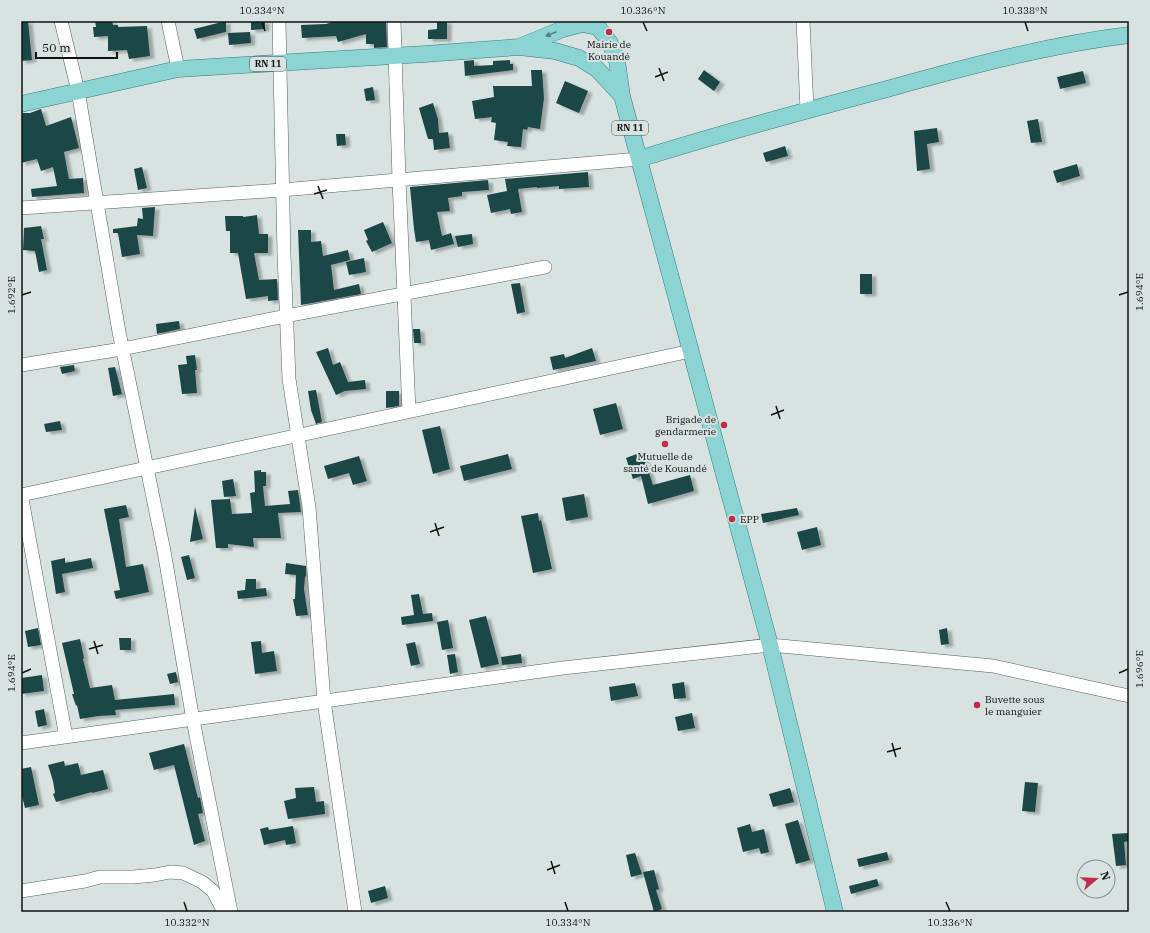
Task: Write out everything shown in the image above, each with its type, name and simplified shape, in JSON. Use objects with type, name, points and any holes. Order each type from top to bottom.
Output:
[{"type":"main road","name":"RN 11","points":[[519,47],[563,29],[582,24],[598,27],[610,43],[617,62],[622,96],[639,159]]},
{"type":"main road","points":[[835,912],[770,645],[639,159],[807,110],[979,64],[1096,39],[1129,35]]},
{"type":"main road","name":"RN 11","points":[[21,104],[178,69],[519,47],[555,52],[579,58],[597,69],[622,96]]},
{"type":"street","points":[[61,21],[78,91],[122,349],[148,468],[193,720],[231,912]]},
{"type":"street","points":[[168,21],[178,69]]},
{"type":"street","points":[[279,21],[282,190],[289,379],[309,508],[324,701],[355,912]]},
{"type":"street","points":[[394,21],[409,411]]},
{"type":"street","points":[[803,21],[807,110]]},
{"type":"street","points":[[21,208],[97,204],[282,190],[639,159]]},
{"type":"street","points":[[21,365],[122,349],[404,293],[545,267]]},
{"type":"street","points":[[66,737],[21,494],[690,351]]},
{"type":"street","points":[[21,743],[563,668],[770,645],[993,666],[1129,696]]},
{"type":"street","points":[[21,891],[85,881],[100,877],[133,877],[170,872],[183,873],[202,882],[213,891],[224,912]]},
{"type":"building","points":[[21,21],[28,21],[32,60],[21,61]]},
{"type":"building","points":[[95,21],[112,21],[113,25],[118,25],[118,27],[147,26],[150,56],[129,59],[127,50],[108,51],[108,36],[94,37],[93,27],[96,27]]},
{"type":"building","points":[[226,21],[226,32],[197,39],[194,29]]},
{"type":"building","points":[[251,21],[265,21],[265,29],[251,30]]},
{"type":"building","points":[[335,21],[386,21],[387,47],[374,48],[374,44],[366,44],[366,34],[338,42],[336,36],[302,38],[301,25],[326,24]]},
{"type":"building","points":[[437,21],[447,21],[447,39],[428,39],[428,30],[437,29]]},
{"type":"building","points":[[250,32],[251,43],[229,45],[228,33]]},
{"type":"building","points":[[474,60],[474,66],[493,65],[493,61],[510,60],[510,64],[513,64],[513,70],[465,76],[464,61]]},
{"type":"building","points":[[531,70],[542,70],[544,98],[540,129],[528,127],[527,130],[523,129],[521,147],[507,146],[508,142],[494,140],[496,123],[491,122],[492,117],[475,119],[472,101],[494,97],[493,86],[532,86]]},
{"type":"building","points":[[704,70],[720,82],[714,91],[698,79]]},
{"type":"building","points":[[1083,71],[1086,83],[1060,89],[1057,77]]},
{"type":"building","points":[[565,81],[588,91],[579,113],[556,103]]},
{"type":"building","points":[[373,87],[375,100],[366,101],[364,89]]},
{"type":"building","points":[[433,103],[438,119],[439,133],[448,132],[450,148],[434,150],[433,139],[428,139],[419,108]]},
{"type":"building","points":[[41,109],[46,126],[71,117],[79,148],[64,152],[69,179],[83,178],[84,193],[32,197],[31,189],[57,186],[53,167],[41,171],[37,159],[21,163],[21,113],[30,113]]},
{"type":"building","points":[[1038,119],[1042,142],[1031,143],[1027,121]]},
{"type":"building","points":[[937,128],[939,142],[927,144],[930,169],[917,171],[914,131]]},
{"type":"building","points":[[336,134],[345,134],[346,145],[337,146]]},
{"type":"building","points":[[785,146],[788,156],[766,162],[763,153]]},
{"type":"building","points":[[1077,164],[1080,176],[1057,183],[1053,171]]},
{"type":"building","points":[[142,167],[147,188],[138,190],[134,169]]},
{"type":"building","points":[[588,172],[589,187],[559,189],[559,186],[518,189],[522,212],[511,214],[510,209],[491,213],[487,195],[507,191],[505,179]]},
{"type":"building","points":[[488,180],[489,190],[462,192],[462,196],[448,198],[450,211],[437,212],[442,236],[451,233],[454,244],[431,250],[429,240],[416,242],[410,187]]},
{"type":"building","points":[[155,207],[153,236],[137,235],[140,254],[122,257],[118,233],[113,233],[113,229],[137,226],[138,218],[143,219],[142,208]]},
{"type":"building","points":[[257,215],[259,234],[268,234],[268,253],[254,253],[259,280],[277,279],[278,300],[268,301],[268,296],[246,299],[238,253],[230,253],[230,231],[226,231],[225,216],[243,217]]},
{"type":"building","points":[[383,222],[392,243],[372,252],[366,241],[368,240],[364,230]]},
{"type":"building","points":[[41,226],[44,239],[41,239],[47,270],[39,272],[35,251],[23,250],[24,228]]},
{"type":"building","points":[[298,230],[311,230],[311,242],[321,241],[323,256],[348,250],[350,260],[331,265],[334,290],[359,284],[361,294],[301,305]]},
{"type":"building","points":[[472,234],[473,244],[458,247],[455,236]]},
{"type":"building","points":[[364,258],[366,272],[349,275],[346,262]]},
{"type":"building","points":[[860,274],[872,274],[872,294],[860,294]]},
{"type":"building","points":[[520,283],[525,312],[517,314],[511,284]]},
{"type":"building","points":[[179,321],[180,329],[157,334],[156,324]]},
{"type":"building","points":[[413,329],[420,329],[421,343],[414,343]]},
{"type":"building","points":[[328,348],[333,365],[340,362],[348,382],[365,380],[366,389],[345,391],[336,395],[316,352]]},
{"type":"building","points":[[592,348],[596,361],[553,370],[550,357],[564,354],[565,358]]},
{"type":"building","points":[[195,355],[197,370],[195,370],[197,393],[182,394],[178,365],[187,364],[186,356]]},
{"type":"building","points":[[74,365],[75,371],[62,374],[60,367]]},
{"type":"building","points":[[115,367],[122,394],[113,396],[108,368]]},
{"type":"building","points":[[316,390],[322,422],[316,424],[311,410],[308,391]]},
{"type":"building","points":[[386,391],[399,391],[399,406],[386,408]]},
{"type":"building","points":[[616,403],[623,429],[600,435],[593,409]]},
{"type":"building","points":[[60,421],[62,430],[46,432],[44,424]]},
{"type":"building","points":[[440,426],[450,469],[433,474],[422,430]]},
{"type":"building","points":[[642,452],[653,485],[690,475],[694,491],[648,504],[641,476],[633,479],[626,458]]},
{"type":"building","points":[[508,454],[512,469],[464,481],[460,466]]},
{"type":"building","points":[[359,456],[367,481],[353,485],[349,473],[328,479],[324,466]]},
{"type":"building","points":[[261,470],[261,472],[266,472],[266,486],[263,486],[265,506],[290,504],[288,491],[298,490],[301,512],[278,513],[281,538],[253,538],[254,547],[228,544],[228,548],[216,548],[211,500],[230,499],[232,514],[252,513],[250,493],[255,492],[254,471]]},
{"type":"building","points":[[233,479],[236,496],[224,497],[222,481]]},
{"type":"building","points":[[584,494],[588,517],[566,521],[562,498]]},
{"type":"building","points":[[126,505],[129,517],[119,519],[126,567],[143,564],[149,592],[116,599],[114,591],[120,590],[104,509]]},
{"type":"building","points":[[195,507],[203,539],[190,542]]},
{"type":"building","points":[[797,508],[799,515],[763,523],[761,514]]},
{"type":"building","points":[[538,513],[539,521],[541,520],[552,569],[533,573],[521,516]]},
{"type":"building","points":[[817,527],[821,545],[802,550],[797,532]]},
{"type":"building","points":[[189,555],[195,578],[187,580],[181,557]]},
{"type":"building","points":[[65,558],[65,563],[91,558],[93,568],[62,574],[65,592],[56,594],[51,561]]},
{"type":"building","points":[[286,563],[306,566],[304,589],[308,615],[296,616],[293,599],[295,599],[296,575],[285,574]]},
{"type":"building","points":[[246,579],[256,579],[256,589],[266,588],[267,596],[238,599],[237,591],[245,590]]},
{"type":"building","points":[[419,594],[423,614],[432,613],[433,621],[402,625],[401,617],[414,615],[411,595]]},
{"type":"building","points":[[486,616],[499,664],[481,668],[469,620]]},
{"type":"building","points":[[448,620],[453,648],[442,650],[437,622]]},
{"type":"building","points":[[38,628],[41,645],[28,647],[25,631]]},
{"type":"building","points":[[947,628],[949,644],[941,645],[939,630]]},
{"type":"building","points":[[119,638],[131,638],[131,650],[120,650]]},
{"type":"building","points":[[80,639],[90,688],[112,685],[115,700],[174,694],[175,705],[115,710],[116,715],[80,719],[77,705],[76,706],[72,694],[74,694],[62,643]]},
{"type":"building","points":[[261,641],[262,653],[274,651],[277,671],[255,674],[251,642]]},
{"type":"building","points":[[415,642],[420,664],[411,666],[406,644]]},
{"type":"building","points":[[455,654],[458,672],[450,674],[447,655]]},
{"type":"building","points":[[521,654],[522,663],[502,665],[501,657]]},
{"type":"building","points":[[176,672],[178,682],[170,684],[167,674]]},
{"type":"building","points":[[42,675],[44,691],[21,694],[21,678]]},
{"type":"building","points":[[684,682],[686,698],[674,699],[672,684]]},
{"type":"building","points":[[635,683],[638,696],[611,701],[609,687]]},
{"type":"building","points":[[44,709],[47,725],[38,727],[35,711]]},
{"type":"building","points":[[692,713],[695,728],[678,731],[675,717]]},
{"type":"building","points":[[184,744],[198,798],[200,797],[203,813],[198,814],[205,841],[194,845],[174,765],[154,770],[149,753]]},
{"type":"building","points":[[64,761],[65,766],[78,763],[81,775],[103,770],[108,789],[56,802],[53,794],[55,793],[53,781],[48,765]]},
{"type":"building","points":[[31,767],[39,805],[25,808],[21,796],[21,769]]},
{"type":"building","points":[[1025,782],[1038,783],[1035,812],[1022,811]]},
{"type":"building","points":[[314,787],[316,802],[324,801],[325,814],[288,819],[284,801],[296,798],[295,788]]},
{"type":"building","points":[[790,788],[794,802],[773,807],[769,794]]},
{"type":"building","points":[[798,820],[810,860],[796,864],[785,824]]},
{"type":"building","points":[[750,824],[752,832],[764,829],[769,852],[761,854],[759,848],[743,852],[737,828]]},
{"type":"building","points":[[293,826],[296,843],[286,845],[285,840],[264,845],[260,829],[268,827],[269,830]]},
{"type":"building","points":[[1129,833],[1129,841],[1124,842],[1126,865],[1116,866],[1112,834]]},
{"type":"building","points":[[887,852],[889,860],[859,867],[857,859]]},
{"type":"building","points":[[635,853],[642,874],[631,877],[626,855]]},
{"type":"building","points":[[654,870],[659,889],[656,890],[662,909],[654,912],[643,872]]},
{"type":"building","points":[[877,879],[879,886],[851,894],[849,886]]},
{"type":"building","points":[[385,886],[388,898],[371,903],[368,891]]},
{"type":"place","name":"Mairie de Kouandé","points":[[609,32]]},
{"type":"place","name":"Brigade de gendarmerie","points":[[724,425]]},
{"type":"place","name":"Mutuelle de santé de Kouandé","points":[[665,444]]},
{"type":"place","name":"EPP","points":[[732,519]]},
{"type":"place","name":"Buvette sous le manguier","points":[[977,705]]}]
